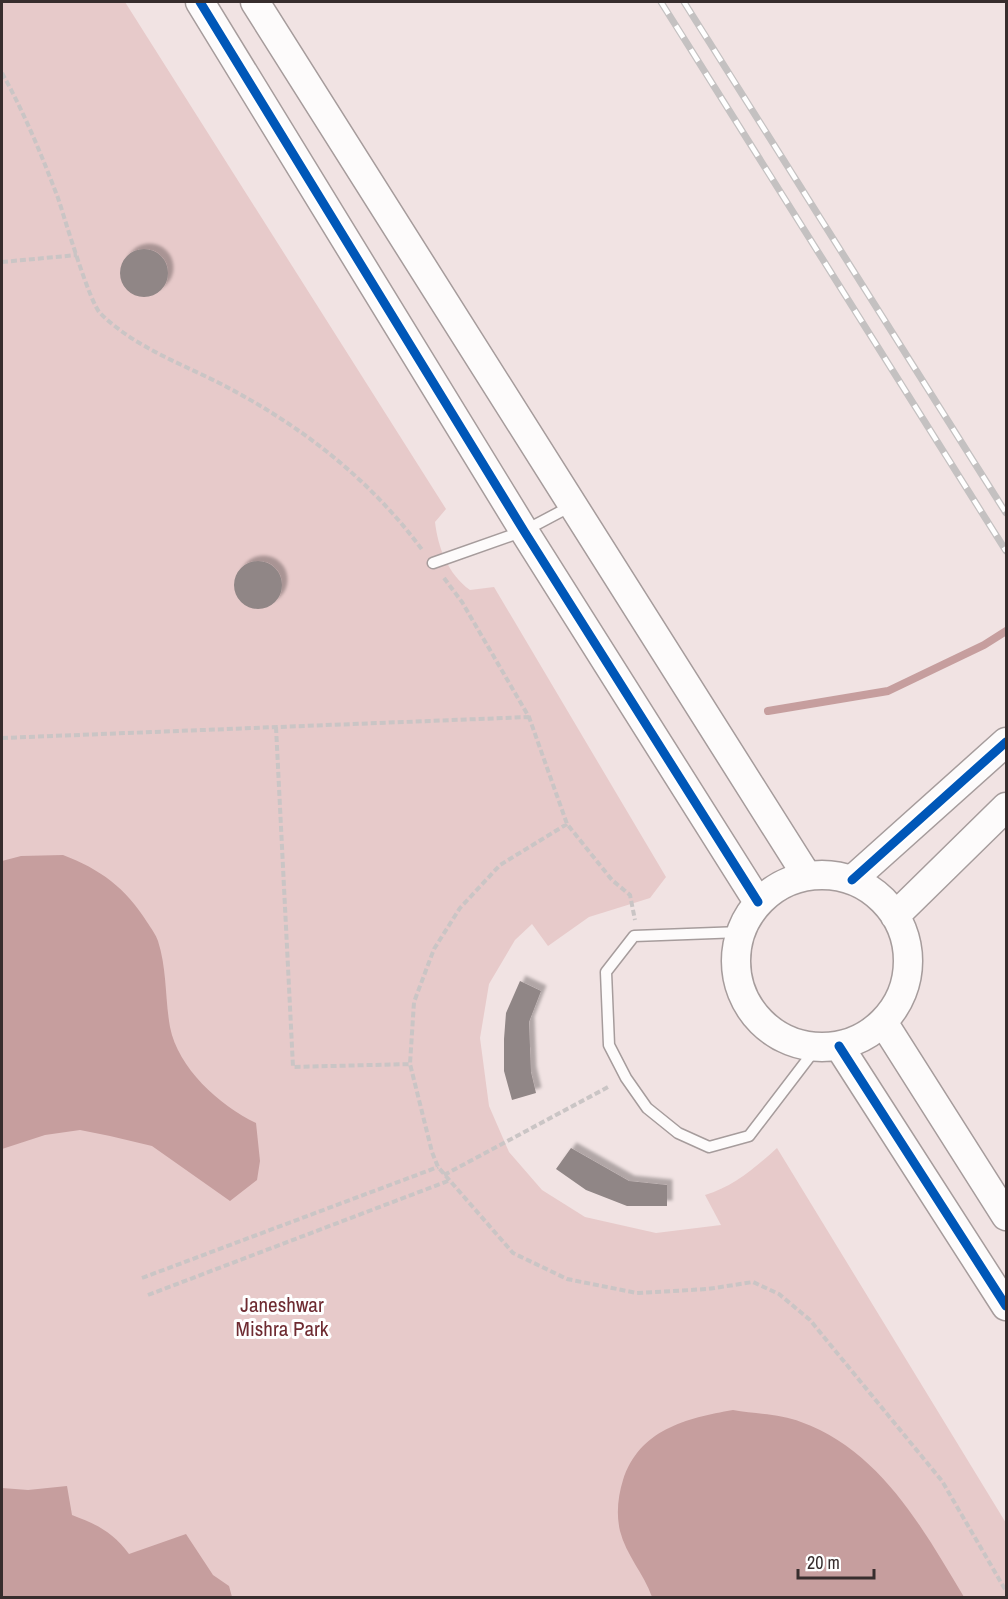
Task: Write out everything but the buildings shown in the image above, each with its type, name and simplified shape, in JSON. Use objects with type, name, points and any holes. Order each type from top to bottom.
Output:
[{"type":"street","points":[[200,2],[524,531],[758,902]]},
{"type":"street","points":[[255,2],[807,876]]},
{"type":"street","points":[[852,880],[1006,742]]},
{"type":"street","points":[[895,916],[1006,807]]},
{"type":"street","points":[[830,875],[852,880],[869,889],[884,901],[895,916],[904,937],[908,960],[905,982],[897,1004],[883,1022],[862,1037],[828,1047],[796,1043],[776,1034],[759,1020],[747,1003],[738,983],[735,962],[745,920],[758,902],[789,881],[807,876],[830,875]]},
{"type":"street","points":[[883,1022],[1006,1216]]},
{"type":"street","points":[[828,1047],[1006,1306]]},
{"type":"lane","points":[[433,563],[524,531],[573,505]]},
{"type":"lane","points":[[741,932],[634,936],[606,972],[609,1045],[626,1078],[647,1108],[678,1133],[709,1147],[748,1136],[828,1047]]},
{"type":"path","points":[[2,74],[16,98],[57,196],[98,311],[149,349],[285,420],[335,457],[398,516],[462,602],[529,717],[567,824],[612,880],[630,895],[635,910],[634,936]]},
{"type":"path","points":[[2,262],[78,255]]},
{"type":"path","points":[[2,738],[529,717]]},
{"type":"path","points":[[276,727],[292,1067],[410,1064]]},
{"type":"path","points":[[567,824],[500,864],[460,908],[434,949],[414,1002],[410,1064],[432,1152],[438,1167],[513,1253],[567,1279],[637,1293],[708,1289],[753,1282],[779,1294],[810,1320],[942,1481],[1006,1591]]},
{"type":"path","points":[[444,1175],[626,1078]]},
{"type":"path","points":[[142,1278],[438,1167]]},
{"type":"path","points":[[148,1295],[448,1181]]},
{"type":"green space","name":"Janeshwar Mishra Park","points":[[2,2],[125,2],[446,509],[435,522],[445,560],[462,584],[470,590],[494,587],[666,877],[650,898],[589,917],[548,946],[532,924],[515,940],[489,984],[480,1038],[489,1106],[509,1152],[542,1190],[585,1217],[656,1233],[721,1225],[705,1195],[735,1182],[777,1148],[1006,1523],[1006,1597],[2,1598]]},
{"type":"shaded area","points":[[63,855],[100,873],[121,890],[139,910],[158,941],[163,962],[170,1027],[174,1042],[182,1057],[202,1084],[215,1096],[256,1123],[260,1161],[257,1180],[230,1201],[152,1146],[110,1136],[80,1130],[45,1135],[2,1149],[2,861],[21,856]]},
{"type":"shaded area","points":[[733,1410],[793,1419],[829,1435],[854,1452],[877,1472],[916,1519],[964,1597],[652,1597],[626,1548],[620,1531],[618,1505],[623,1480],[630,1463],[640,1449],[666,1429],[698,1417]]},
{"type":"shaded area","points":[[67,1486],[72,1515],[104,1530],[129,1554],[186,1534],[213,1575],[229,1586],[232,1597],[2,1597],[2,1488],[28,1490]]},
{"type":"waterway","points":[[768,711],[888,691],[984,645],[1006,631]]},
{"type":"railway","points":[[661,2],[1006,551]]},
{"type":"railway","points":[[684,2],[1006,513]]},
{"type":"cycle path","points":[[200,2],[524,531],[758,902]]},
{"type":"cycle path","points":[[852,880],[1006,742]]},
{"type":"cycle path","points":[[839,1046],[1006,1306]]}]
